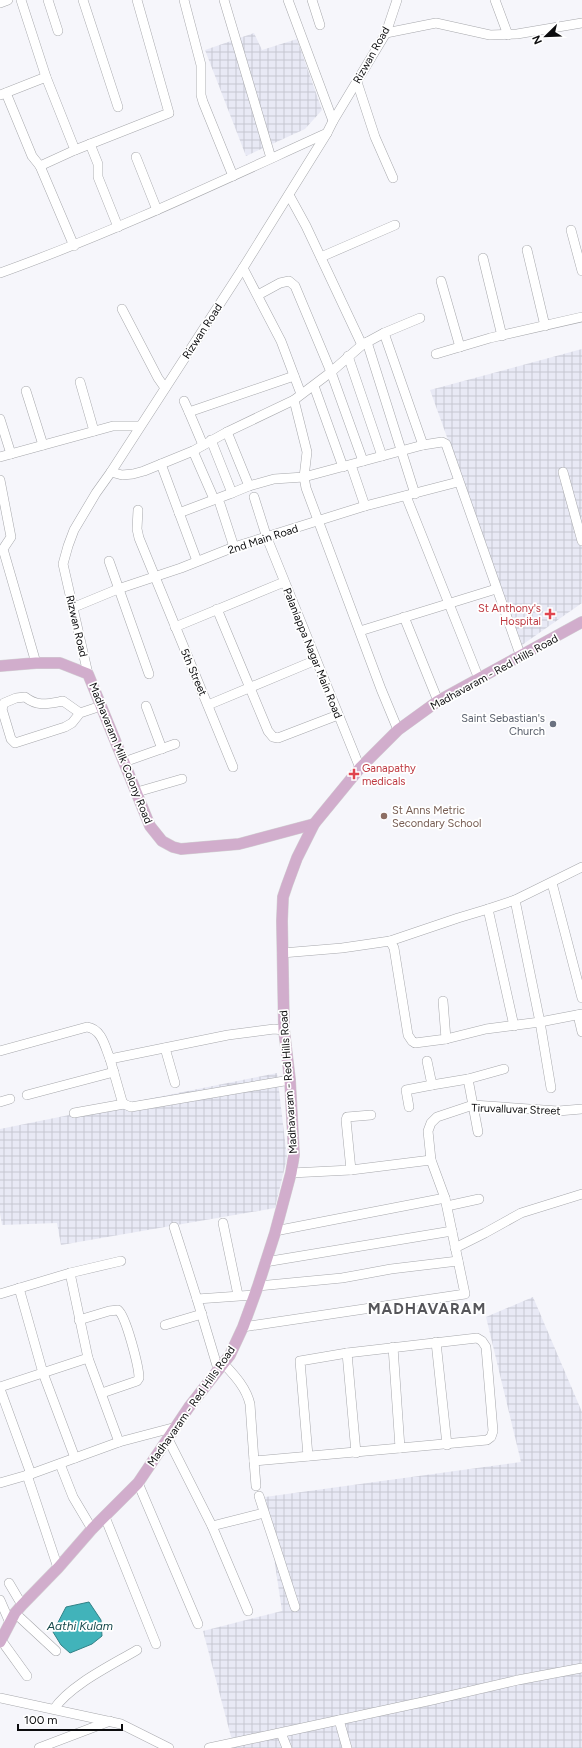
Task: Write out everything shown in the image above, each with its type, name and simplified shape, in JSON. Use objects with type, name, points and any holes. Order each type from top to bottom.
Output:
[{"type":"main road","name":"Madhavaram - Red Hills Road","points":[[1,1641],[16,1614],[92,1529],[138,1484],[176,1426],[220,1366],[230,1355],[243,1327],[275,1231],[291,1173],[294,1155],[290,1080],[284,1030],[282,953],[283,898],[297,858],[314,824],[360,768],[398,730],[438,701],[521,657],[582,622]]},
{"type":"main road","points":[[0,666],[60,662],[88,674]]},
{"type":"main road","name":"Madhavaram Milk Colony Road","points":[[88,674],[154,832],[162,841],[173,847],[181,848],[239,844],[314,824]]},
{"type":"street","points":[[0,3],[8,0]]},
{"type":"street","points":[[21,0],[46,77],[75,150]]},
{"type":"street","points":[[48,0],[58,31]]},
{"type":"street","points":[[83,0],[118,107]]},
{"type":"street","points":[[40,166],[75,150],[169,113],[137,0]]},
{"type":"street","points":[[184,0],[201,65],[201,95],[233,176]]},
{"type":"street","points":[[224,0],[271,158]]},
{"type":"street","points":[[288,0],[333,121]]},
{"type":"street","points":[[312,0],[320,25]]},
{"type":"street","name":"Rizwan Road","points":[[88,674],[65,576],[65,555],[74,530],[139,426],[243,268],[327,133],[386,33],[397,0]]},
{"type":"street","points":[[495,0],[508,34]]},
{"type":"street","points":[[386,33],[436,23],[490,35],[508,34],[582,23]]},
{"type":"street","points":[[46,77],[2,93],[32,156],[40,166],[74,246]]},
{"type":"street","points":[[357,82],[375,137],[393,178]]},
{"type":"street","points":[[0,273],[74,246],[327,133]]},
{"type":"street","points":[[90,144],[98,164],[98,177],[118,227]]},
{"type":"street","points":[[136,157],[156,210]]},
{"type":"street","points":[[289,195],[365,343],[401,451],[410,495],[449,603],[479,679]]},
{"type":"street","points":[[321,257],[395,225]]},
{"type":"street","points":[[571,230],[582,271]]},
{"type":"street","points":[[527,250],[545,326]]},
{"type":"street","points":[[483,258],[502,336]]},
{"type":"street","points":[[243,268],[281,342],[294,376],[307,452],[304,477],[306,488],[381,689],[398,730]]},
{"type":"street","points":[[258,295],[280,283],[286,281],[292,282],[331,372],[363,461]]},
{"type":"street","points":[[442,281],[460,346]]},
{"type":"street","points":[[122,309],[158,378],[165,388]]},
{"type":"street","points":[[436,354],[460,346],[582,317]]},
{"type":"street","points":[[111,472],[122,475],[133,474],[193,451],[211,440],[298,397],[314,386],[365,343],[384,333],[420,318]]},
{"type":"street","points":[[384,333],[423,446]]},
{"type":"street","points":[[348,356],[382,456]]},
{"type":"street","points":[[189,412],[294,376]]},
{"type":"street","points":[[80,382],[94,431]]},
{"type":"street","points":[[314,386],[365,506]]},
{"type":"street","points":[[26,391],[42,445]]},
{"type":"street","points":[[184,401],[203,445]]},
{"type":"street","points":[[0,419],[11,454]]},
{"type":"street","points":[[0,457],[113,426],[139,426]]},
{"type":"street","points":[[227,432],[248,486]]},
{"type":"street","points":[[211,440],[232,494]]},
{"type":"street","points":[[178,513],[217,502],[248,486],[278,478],[304,477],[401,451],[442,442],[445,443],[521,657]]},
{"type":"street","points":[[193,451],[217,502],[234,547]]},
{"type":"street","points":[[161,464],[197,561]]},
{"type":"street","points":[[562,472],[582,541]]},
{"type":"street","points":[[0,480],[11,537],[2,549],[36,663]]},
{"type":"street","name":"2nd Main Road","points":[[72,608],[118,589],[155,577],[234,547],[267,538],[365,506],[458,482]]},
{"type":"street","name":"Palaniappa Nagar Main Road","points":[[254,497],[267,538],[284,582],[360,768]]},
{"type":"street","name":"5th Street","points":[[138,510],[138,534],[175,628],[233,767]]},
{"type":"street","points":[[109,561],[149,674]]},
{"type":"street","points":[[175,628],[284,582]]},
{"type":"street","points":[[360,632],[496,589]]},
{"type":"street","points":[[217,609],[268,731],[273,737],[278,738],[338,715]]},
{"type":"street","points":[[404,617],[438,701]]},
{"type":"street","points":[[208,705],[316,660]]},
{"type":"street","points":[[80,713],[63,701],[45,705],[33,703],[25,697],[16,698],[4,703],[2,709],[11,739],[15,743],[65,726],[72,722],[80,713],[101,706]]},
{"type":"street","points":[[146,706],[162,748]]},
{"type":"street","points":[[124,762],[174,744]]},
{"type":"street","points":[[137,792],[182,779]]},
{"type":"street","points":[[282,953],[342,948],[390,941],[515,900],[582,869]]},
{"type":"street","points":[[552,883],[582,998]]},
{"type":"street","points":[[515,900],[540,1022],[551,1088]]},
{"type":"street","points":[[488,910],[514,1026]]},
{"type":"street","points":[[390,941],[394,948],[408,1035],[412,1041],[419,1043],[446,1039],[486,1029],[540,1022],[580,1014],[582,1032]]},
{"type":"street","points":[[442,1001],[446,1039]]},
{"type":"street","points":[[0,1051],[87,1027],[93,1028],[98,1032],[110,1059],[124,1104]]},
{"type":"street","points":[[110,1059],[228,1035],[274,1029],[284,1030]]},
{"type":"street","points":[[165,1048],[175,1083]]},
{"type":"street","points":[[427,1061],[432,1085]]},
{"type":"street","points":[[408,1107],[406,1090],[468,1079],[504,1069]]},
{"type":"street","points":[[27,1094],[114,1072]]},
{"type":"street","points":[[468,1079],[478,1132]]},
{"type":"street","points":[[74,1112],[124,1104],[131,1107],[290,1080]]},
{"type":"street","points":[[0,1102],[10,1099]]},
{"type":"street","name":"Tiruvalluvar Street","points":[[431,1160],[428,1131],[431,1123],[437,1117],[473,1105],[558,1110],[582,1109]]},
{"type":"street","points":[[351,1170],[346,1120],[347,1117],[371,1115]]},
{"type":"street","points":[[243,1327],[464,1294],[446,1202],[431,1160],[351,1170],[291,1173]]},
{"type":"street","points":[[455,1248],[521,1213],[582,1194]]},
{"type":"street","points":[[275,1231],[446,1202],[479,1199]]},
{"type":"street","points":[[223,1223],[238,1295]]},
{"type":"street","points":[[174,1227],[220,1366],[238,1380],[249,1397],[256,1486]]},
{"type":"street","points":[[265,1262],[452,1231]]},
{"type":"street","points":[[0,1294],[70,1273],[120,1261]]},
{"type":"street","points":[[198,1299],[238,1295],[391,1269],[458,1261]]},
{"type":"street","points":[[70,1273],[88,1358],[119,1442]]},
{"type":"street","points":[[19,1288],[43,1373],[75,1458]]},
{"type":"street","points":[[79,1320],[109,1311],[118,1310],[123,1317],[128,1332],[139,1378],[137,1381],[102,1393]]},
{"type":"street","points":[[165,1325],[202,1314]]},
{"type":"street","points":[[254,1461],[487,1440],[491,1437],[493,1431],[486,1347],[482,1341],[477,1338],[393,1347],[300,1361],[308,1456]]},
{"type":"street","points":[[436,1342],[447,1444]]},
{"type":"street","points":[[393,1347],[400,1448]]},
{"type":"street","points":[[347,1353],[356,1453]]},
{"type":"street","points":[[58,1568],[0,1388],[88,1358]]},
{"type":"street","points":[[0,1483],[29,1475],[119,1442],[176,1426]]},
{"type":"street","points":[[168,1440],[212,1526],[248,1611]]},
{"type":"street","points":[[60,1464],[73,1496],[92,1529]]},
{"type":"street","points":[[138,1484],[198,1624]]},
{"type":"street","points":[[259,1496],[295,1607]]},
{"type":"street","points":[[212,1526],[264,1513]]},
{"type":"street","points":[[105,1517],[156,1644]]},
{"type":"street","points":[[9,1583],[16,1614]]},
{"type":"street","points":[[0,1600],[56,1651]]},
{"type":"street","points":[[1,1641],[27,1676]]},
{"type":"street","points":[[54,1709],[64,1696],[102,1670],[137,1650]]},
{"type":"street","points":[[209,1748],[518,1680],[582,1668]]},
{"type":"street","points":[[0,1698],[121,1724],[169,1748]]},
{"type":"street","points":[[339,1720],[347,1748]]},
{"type":"street","points":[[44,1747],[110,1721]]},
{"type":"street","points":[[281,1733],[287,1748]]},
{"type":"shaded area","points":[[254,33],[262,50],[297,39],[322,110],[305,129],[246,156],[205,50]]},
{"type":"shaded area","points":[[582,349],[582,603],[522,645],[430,390]]},
{"type":"shaded area","points":[[277,1073],[287,1158],[275,1208],[61,1245],[57,1223],[2,1225],[0,1213],[0,1129]]},
{"type":"shaded area","points":[[533,1297],[582,1412],[582,1748],[234,1748],[203,1631],[282,1611],[265,1497],[521,1462],[486,1317]]},
{"type":"water","name":"Aathi Kulam","points":[[89,1602],[101,1620],[102,1636],[92,1644],[70,1653],[61,1645],[53,1632],[66,1607]]},
{"type":"place","name":"St Anthony's Hospital","points":[[550,614]]},
{"type":"place","name":"Saint Sebastian's Church","points":[[553,724]]},
{"type":"place","name":"Ganapathy medicals","points":[[354,774]]},
{"type":"place","name":"St Anns Metric Secondary School","points":[[384,816]]},
{"type":"district","name":"MADHAVARAM","points":[[427,1309]]}]
